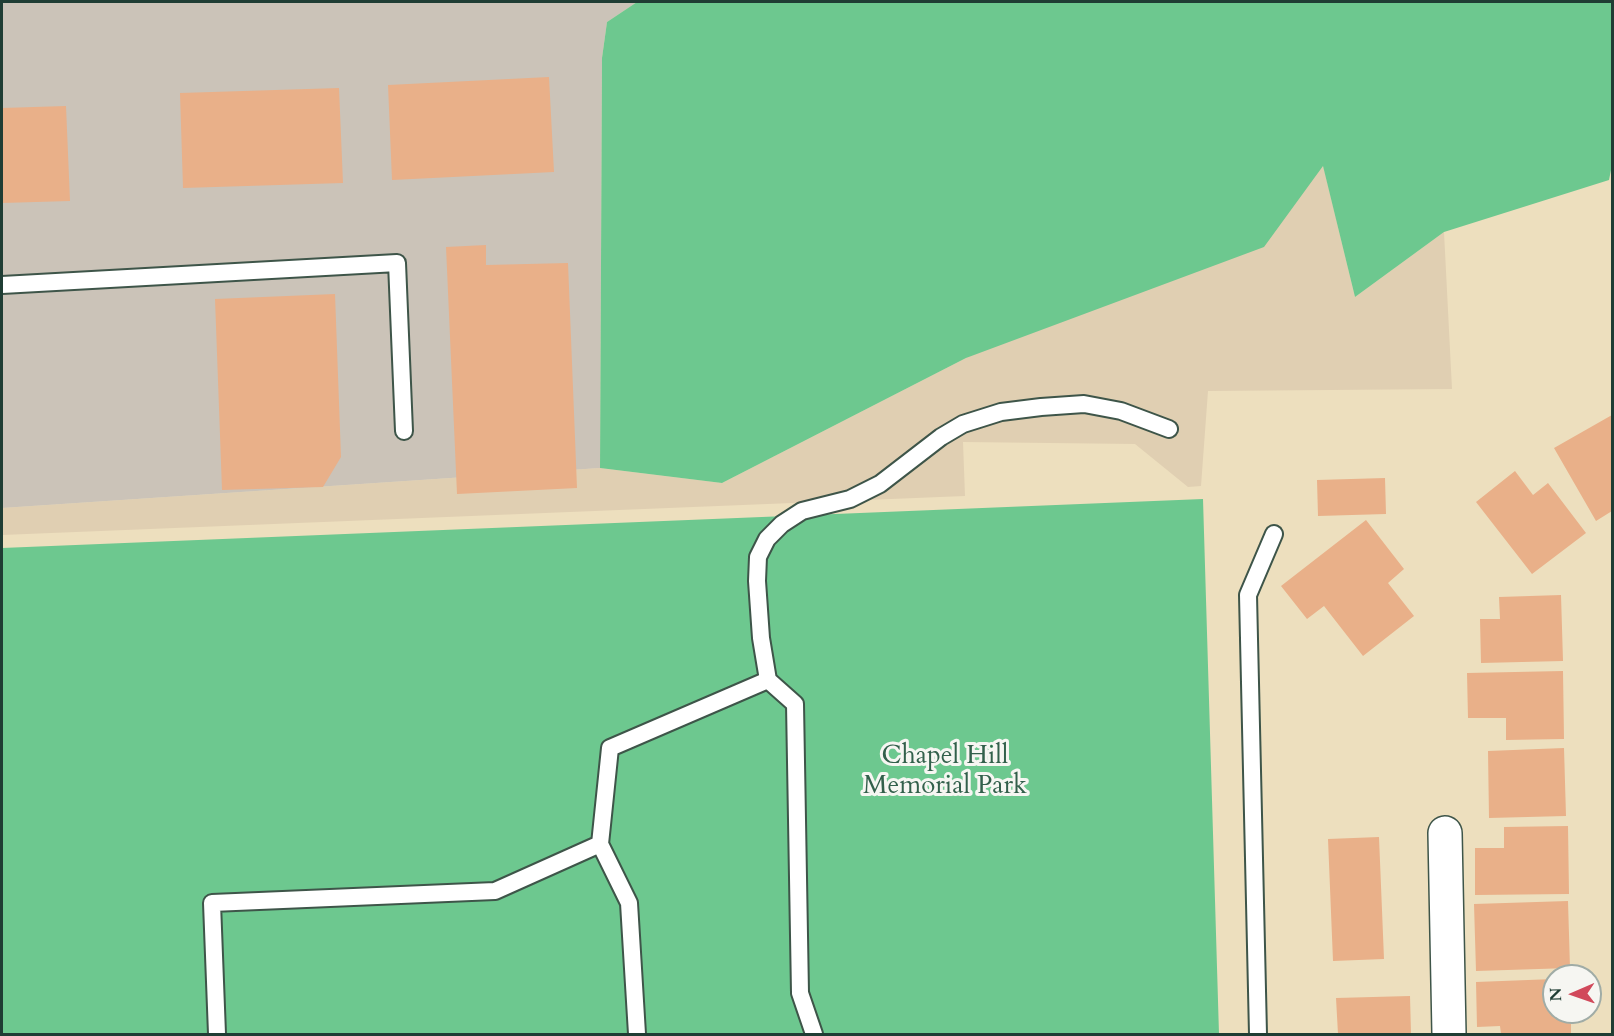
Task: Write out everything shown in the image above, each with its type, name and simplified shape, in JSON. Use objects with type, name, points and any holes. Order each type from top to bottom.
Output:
[{"type":"street","points":[[1445,833],[1449,1035]]},
{"type":"lane","points":[[2,285],[397,263],[405,432]]},
{"type":"lane","points":[[814,1035],[800,993],[795,704],[768,680],[761,638],[757,581],[758,557],[767,539],[782,524],[802,511],[850,499],[880,484],[941,437],[963,424],[1001,412],[1084,404],[1121,411],[1169,429]]},
{"type":"lane","points":[[1258,1035],[1248,595],[1275,534]]},
{"type":"lane","points":[[637,1035],[629,903],[600,844],[610,748],[768,680]]},
{"type":"lane","points":[[217,1035],[212,903],[495,891],[600,844]]},
{"type":"shaded area","points":[[2,2],[637,2],[607,22],[602,58],[600,468],[2,508]]},
{"type":"shaded area","points":[[1323,165],[1355,297],[1444,232],[1452,389],[1208,391],[1201,486],[1188,487],[1135,444],[963,442],[965,496],[2,535],[2,508],[600,468],[722,483],[966,358]]},
{"type":"green space","points":[[637,2],[1612,2],[1612,165],[1609,180],[1444,232],[1355,297],[1323,166],[1264,247],[966,358],[722,483],[600,468],[602,58],[607,22]]},
{"type":"green space","name":"Chapel Hill Memorial Park","points":[[1203,499],[1219,1034],[2,1034],[2,548]]},
{"type":"building","points":[[549,77],[554,172],[392,180],[388,85]]},
{"type":"building","points":[[339,88],[343,183],[183,188],[180,93]]},
{"type":"building","points":[[66,106],[70,201],[2,203],[2,108]]},
{"type":"building","points":[[486,245],[486,265],[568,263],[577,488],[457,494],[446,247]]},
{"type":"building","points":[[335,294],[341,457],[323,487],[222,490],[215,299]]},
{"type":"building","points":[[1612,415],[1612,511],[1596,521],[1554,448]]},
{"type":"building","points":[[1515,471],[1533,495],[1548,483],[1586,533],[1532,574],[1476,502]]},
{"type":"building","points":[[1385,478],[1386,514],[1318,516],[1317,480]]},
{"type":"building","points":[[1366,520],[1404,569],[1388,583],[1414,616],[1363,656],[1324,606],[1307,619],[1281,586]]},
{"type":"building","points":[[1561,595],[1563,661],[1481,663],[1480,619],[1500,619],[1499,597]]},
{"type":"building","points":[[1563,671],[1564,739],[1506,740],[1506,718],[1468,718],[1467,673]]},
{"type":"building","points":[[1564,748],[1566,816],[1489,818],[1488,751]]},
{"type":"building","points":[[1568,826],[1569,894],[1475,895],[1475,848],[1504,848],[1504,827]]},
{"type":"building","points":[[1379,837],[1384,959],[1333,961],[1328,839]]},
{"type":"building","points":[[1568,901],[1570,964],[1542,964],[1542,969],[1476,971],[1474,904]]},
{"type":"building","points":[[1542,979],[1542,1024],[1571,1024],[1571,1034],[1501,1034],[1500,1026],[1477,1027],[1476,982]]},
{"type":"building","points":[[1410,996],[1411,1034],[1338,1034],[1336,998]]}]
